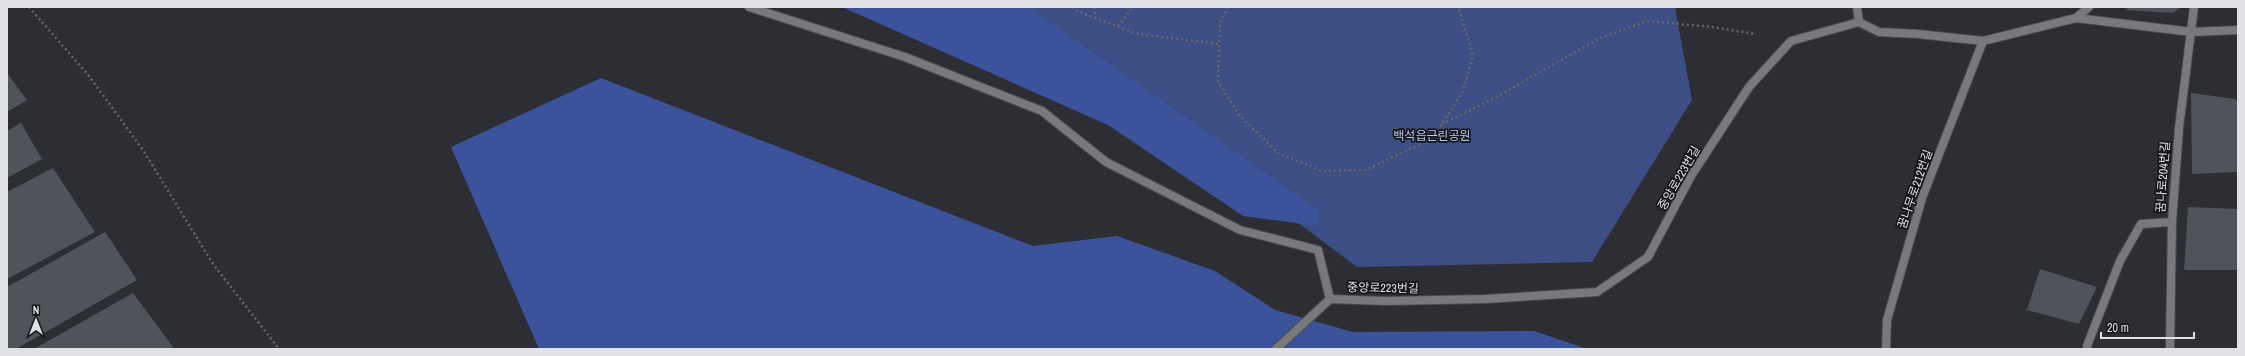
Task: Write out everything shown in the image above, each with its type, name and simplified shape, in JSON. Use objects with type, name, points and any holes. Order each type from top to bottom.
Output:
[{"type":"street","points":[[749,7],[905,57],[1042,111],[1106,162],[1240,230],[1318,250],[1330,299]]},
{"type":"street","points":[[1857,7],[1859,22],[1879,32],[1918,34],[1983,41],[2076,18],[2192,32],[2238,30]]},
{"type":"street","points":[[2076,18],[2089,7]]},
{"type":"street","name":"꿈나로204번길","points":[[2170,349],[2172,222],[2179,128],[2194,7]]},
{"type":"street","name":"중앙로223번길","points":[[1276,349],[1330,299],[1386,301],[1485,300],[1597,292],[1648,257],[1691,176],[1749,87],[1791,41],[1859,22]]},
{"type":"street","name":"꿈나무로212번길","points":[[1886,349],[1887,320],[1922,198],[1983,41]]},
{"type":"street","points":[[2087,346],[2120,261],[2141,224],[2172,222]]},
{"type":"path","points":[[29,7],[89,76],[143,150],[213,264],[279,349]]},
{"type":"path","points":[[1072,7],[1077,11],[1138,34],[1219,44]]},
{"type":"path","points":[[1094,7],[1096,18]]},
{"type":"path","points":[[1118,26],[1134,7]]},
{"type":"path","points":[[1228,7],[1220,22],[1218,82],[1240,116],[1278,153],[1322,171],[1366,170],[1432,138],[1463,91],[1473,55],[1458,9],[1464,7]]},
{"type":"path","points":[[1442,124],[1491,100],[1600,38],[1647,21],[1712,27],[1755,34]]},
{"type":"green space","name":"백석읍근린공원","points":[[1010,7],[1675,7],[1692,100],[1592,262],[1357,267]]},
{"type":"shaded area","points":[[842,7],[1028,7],[1319,210],[1319,226],[1243,216],[1108,125]]},
{"type":"shaded area","points":[[601,78],[1033,246],[1117,236],[1215,271],[1275,310],[1353,332],[1534,331],[1587,349],[539,349],[451,147]]},
{"type":"building","points":[[2129,7],[2181,7],[2173,13],[2125,10]]},
{"type":"building","points":[[7,73],[27,100],[7,112]]},
{"type":"building","points":[[2191,93],[2235,99],[2238,102],[2238,172],[2192,174]]},
{"type":"building","points":[[21,123],[42,159],[7,178],[7,131]]},
{"type":"building","points":[[53,168],[95,232],[7,279],[7,192]]},
{"type":"building","points":[[2188,207],[2238,209],[2238,270],[2184,270]]},
{"type":"building","points":[[105,232],[137,280],[16,349],[7,349],[7,287]]},
{"type":"building","points":[[2040,269],[2097,287],[2079,324],[2027,310]]},
{"type":"building","points":[[133,293],[173,347],[170,349],[34,349]]}]
